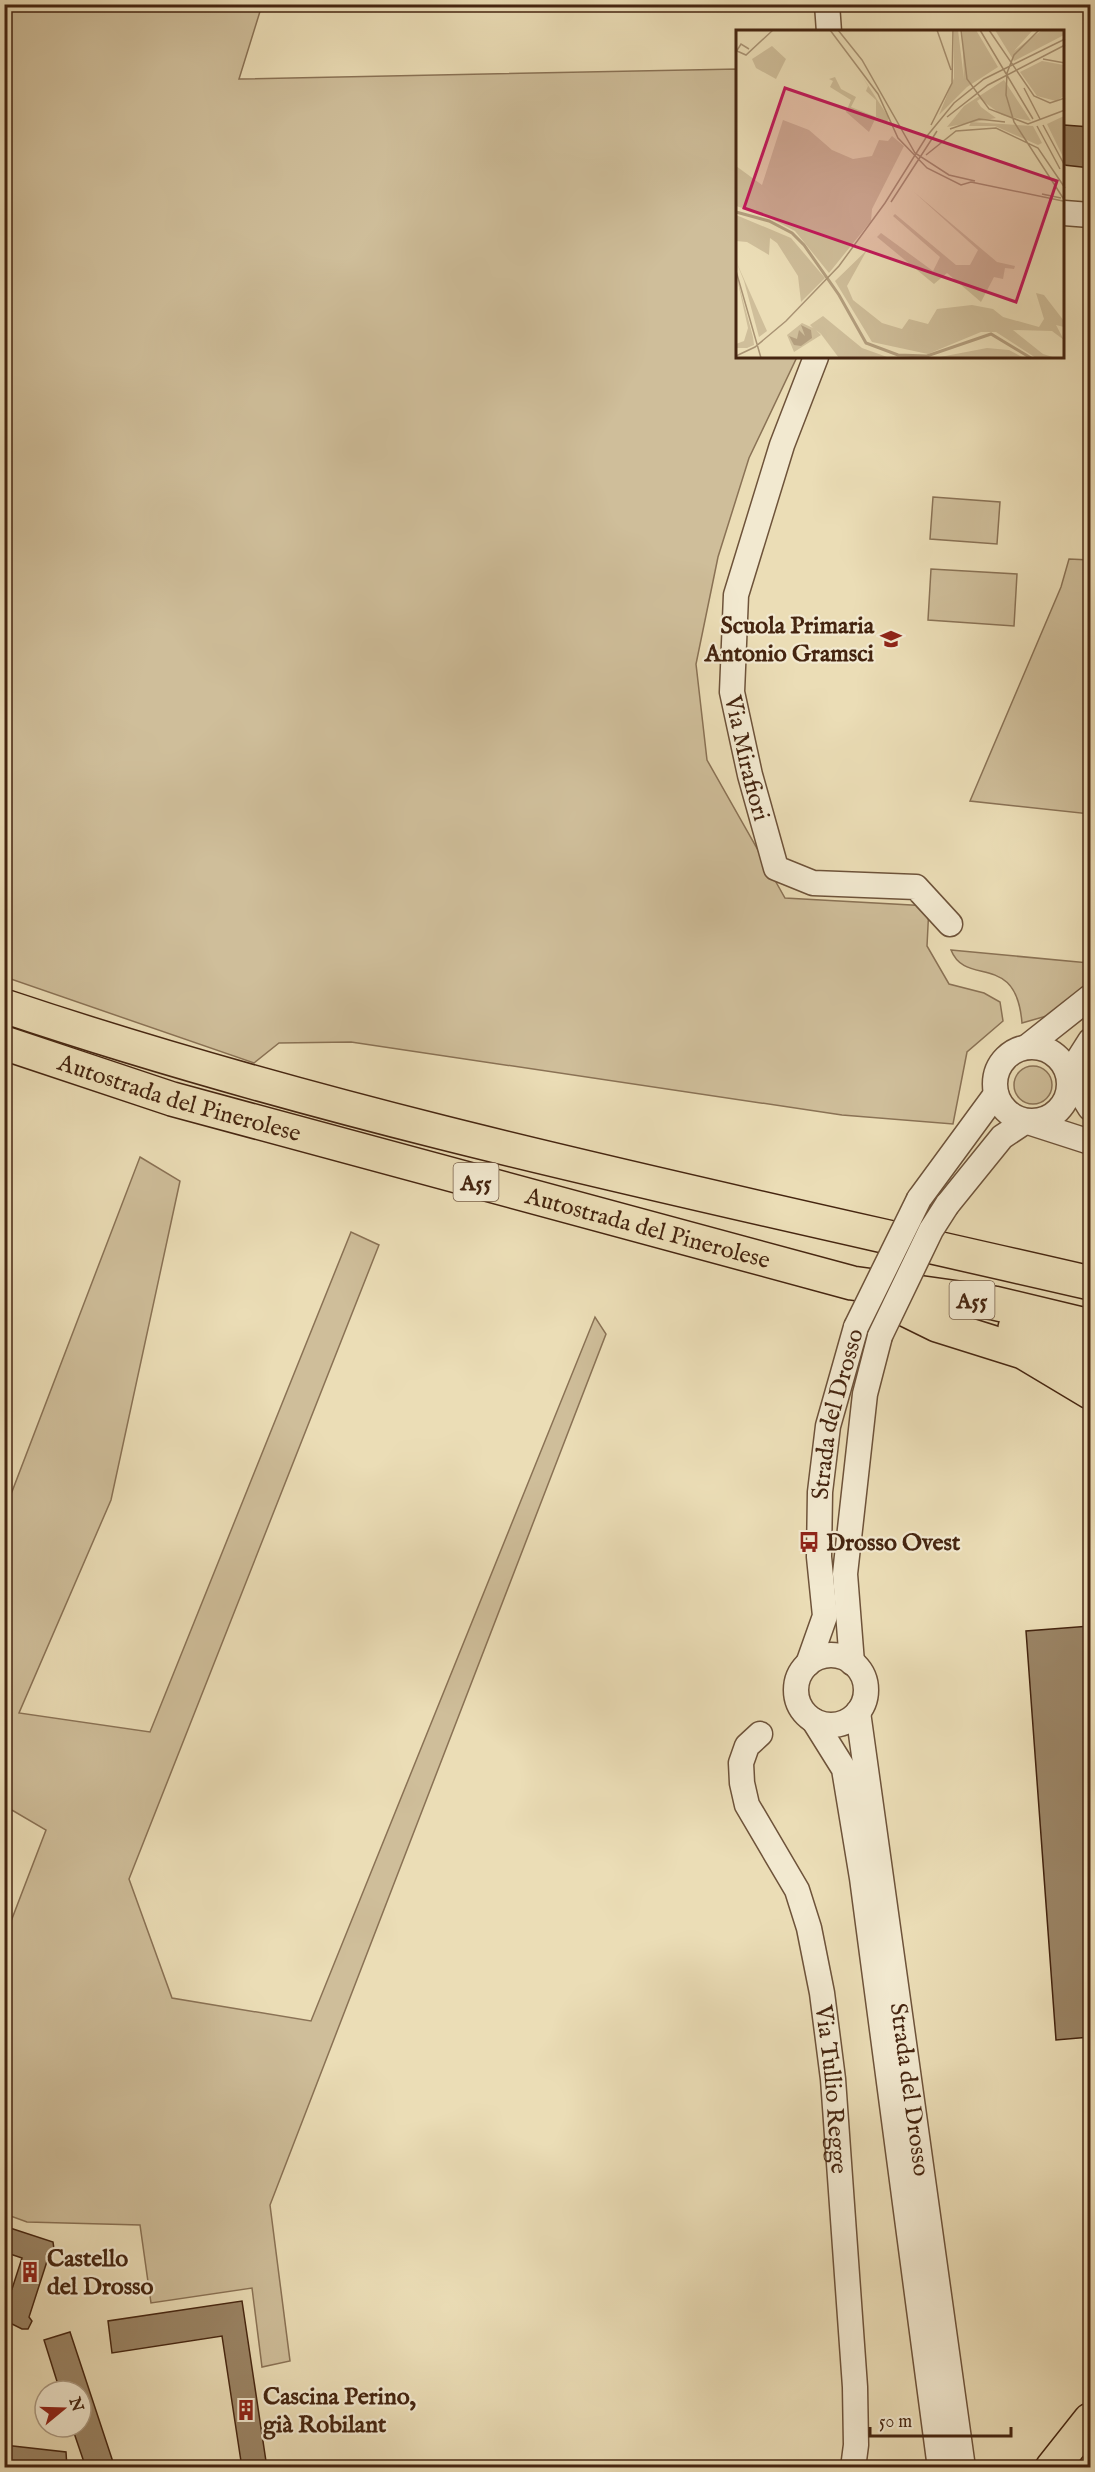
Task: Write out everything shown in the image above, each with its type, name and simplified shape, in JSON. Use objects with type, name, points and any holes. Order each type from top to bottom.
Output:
[{"type":"highway","name":"Autostrada del Pinerolese","points":[[4,1006],[135,1047],[438,1133],[1090,1283]]},
{"type":"highway","name":"Autostrada del Pinerolese","points":[[4,1043],[183,1102],[852,1283],[994,1303],[1090,1326]]},
{"type":"highway","points":[[747,1203],[1090,1262]]},
{"type":"highway","points":[[852,1283],[1024,1331],[1090,1356]]},
{"type":"highway","points":[[852,1283],[937,1325],[1023,1352],[1090,1392]]},
{"type":"highway","points":[[1052,2468],[1090,2420]]},
{"type":"street","points":[[827,4],[829,30]]},
{"type":"street","points":[[1065,213],[1090,215]]},
{"type":"street","name":"Via Mirafiori","points":[[816,358],[782,445],[736,596],[732,692],[750,775],[776,868],[813,883],[916,887],[950,924]]},
{"type":"street","points":[[1090,997],[1028,1046],[1012,1052],[999,1066],[996,1075],[996,1094],[1007,1112],[1026,1121],[1090,1142]]},
{"type":"street","points":[[1026,1121],[1049,1118],[1066,1102],[1070,1088],[1069,1074],[1090,1041]]},
{"type":"street","points":[[1028,1046],[1037,1046],[1054,1053],[1090,1108]]},
{"type":"street","name":"Strada del Drosso","points":[[808,1664],[825,1616],[819,1557],[820,1492],[828,1426],[856,1327],[920,1199],[996,1094]]},
{"type":"street","name":"Strada del Drosso","points":[[852,1663],[845,1574],[865,1394],[880,1336],[931,1230],[947,1205],[1002,1137],[1026,1121]]},
{"type":"street","points":[[825,1656],[834,1656],[852,1663],[864,1682],[865,1692],[858,1712],[850,1720],[832,1725],[814,1721],[806,1714],[797,1697],[798,1678],[808,1664],[825,1656]]},
{"type":"street","name":"Strada del Drosso","points":[[858,1712],[935,2345],[940,2468]]},
{"type":"street","name":"Strada del Drosso","points":[[814,1721],[844,1769],[935,2345],[963,2468]]},
{"type":"street","name":"Via Tullio Regge","points":[[760,1734],[747,1746],[741,1763],[742,1783],[747,1805],[796,1890],[809,1928],[822,1993],[832,2079],[855,2387],[856,2445],[853,2468]]},
{"type":"shaded area","points":[[5,5],[262,5],[239,79],[736,69],[736,358],[797,358],[749,458],[718,557],[696,664],[707,760],[785,898],[929,906],[927,946],[949,984],[984,993],[1000,1002],[1003,1021],[967,1052],[953,1124],[842,1115],[351,1042],[279,1043],[254,1063],[5,977]]},
{"type":"shaded area","points":[[933,497],[1000,502],[997,544],[930,539]]},
{"type":"shaded area","points":[[1069,559],[1090,560],[1090,814],[970,801],[1061,587]]},
{"type":"shaded area","points":[[931,569],[1017,574],[1014,626],[928,620]]},
{"type":"shaded area","points":[[951,950],[1089,963],[1090,961],[1090,981],[1050,1015],[1022,1023],[1018,1000],[1010,986],[1001,978],[968,967],[958,961]]},
{"type":"shaded area","points":[[1033,1066],[1047,1071],[1052,1085],[1047,1099],[1033,1104],[1019,1099],[1014,1085],[1019,1071]]},
{"type":"shaded area","points":[[140,1157],[180,1181],[111,1500],[19,1713],[150,1732],[351,1232],[379,1245],[129,1879],[172,1998],[311,2021],[595,1317],[606,1334],[270,2205],[290,2361],[262,2367],[252,2288],[151,2303],[140,2225],[27,2222],[5,2214],[5,1937],[46,1830],[5,1806],[5,1510]]},
{"type":"building","points":[[1065,125],[1090,127],[1090,168],[1065,165]]},
{"type":"building","points":[[1090,1626],[1090,2037],[1056,2040],[1026,1631]]},
{"type":"building","name":"Castello del Drosso","points":[[4,2226],[53,2242],[54,2249],[50,2252],[29,2317],[32,2321],[28,2329],[22,2329],[4,2320],[4,2286],[12,2289],[22,2258],[4,2252]]},
{"type":"building","name":"Cascina Perino, già Robilant","points":[[242,2301],[267,2468],[242,2468],[222,2336],[112,2353],[108,2321]]},
{"type":"building","points":[[70,2332],[86,2379],[56,2379],[44,2340]]},
{"type":"building","points":[[93,2402],[115,2468],[86,2468],[76,2439],[93,2439]]},
{"type":"building","points":[[4,2445],[66,2452],[67,2468],[4,2468]]},
{"type":"place","name":"Scuola Primaria Antonio Gramsci","points":[[891,639]]},
{"type":"place","name":"Drosso Ovest","points":[[809,1542]]},
{"type":"place","name":"Castello del Drosso","points":[[30,2272]]},
{"type":"place","name":"Cascina Perino, già Robilant","points":[[246,2410]]}]
